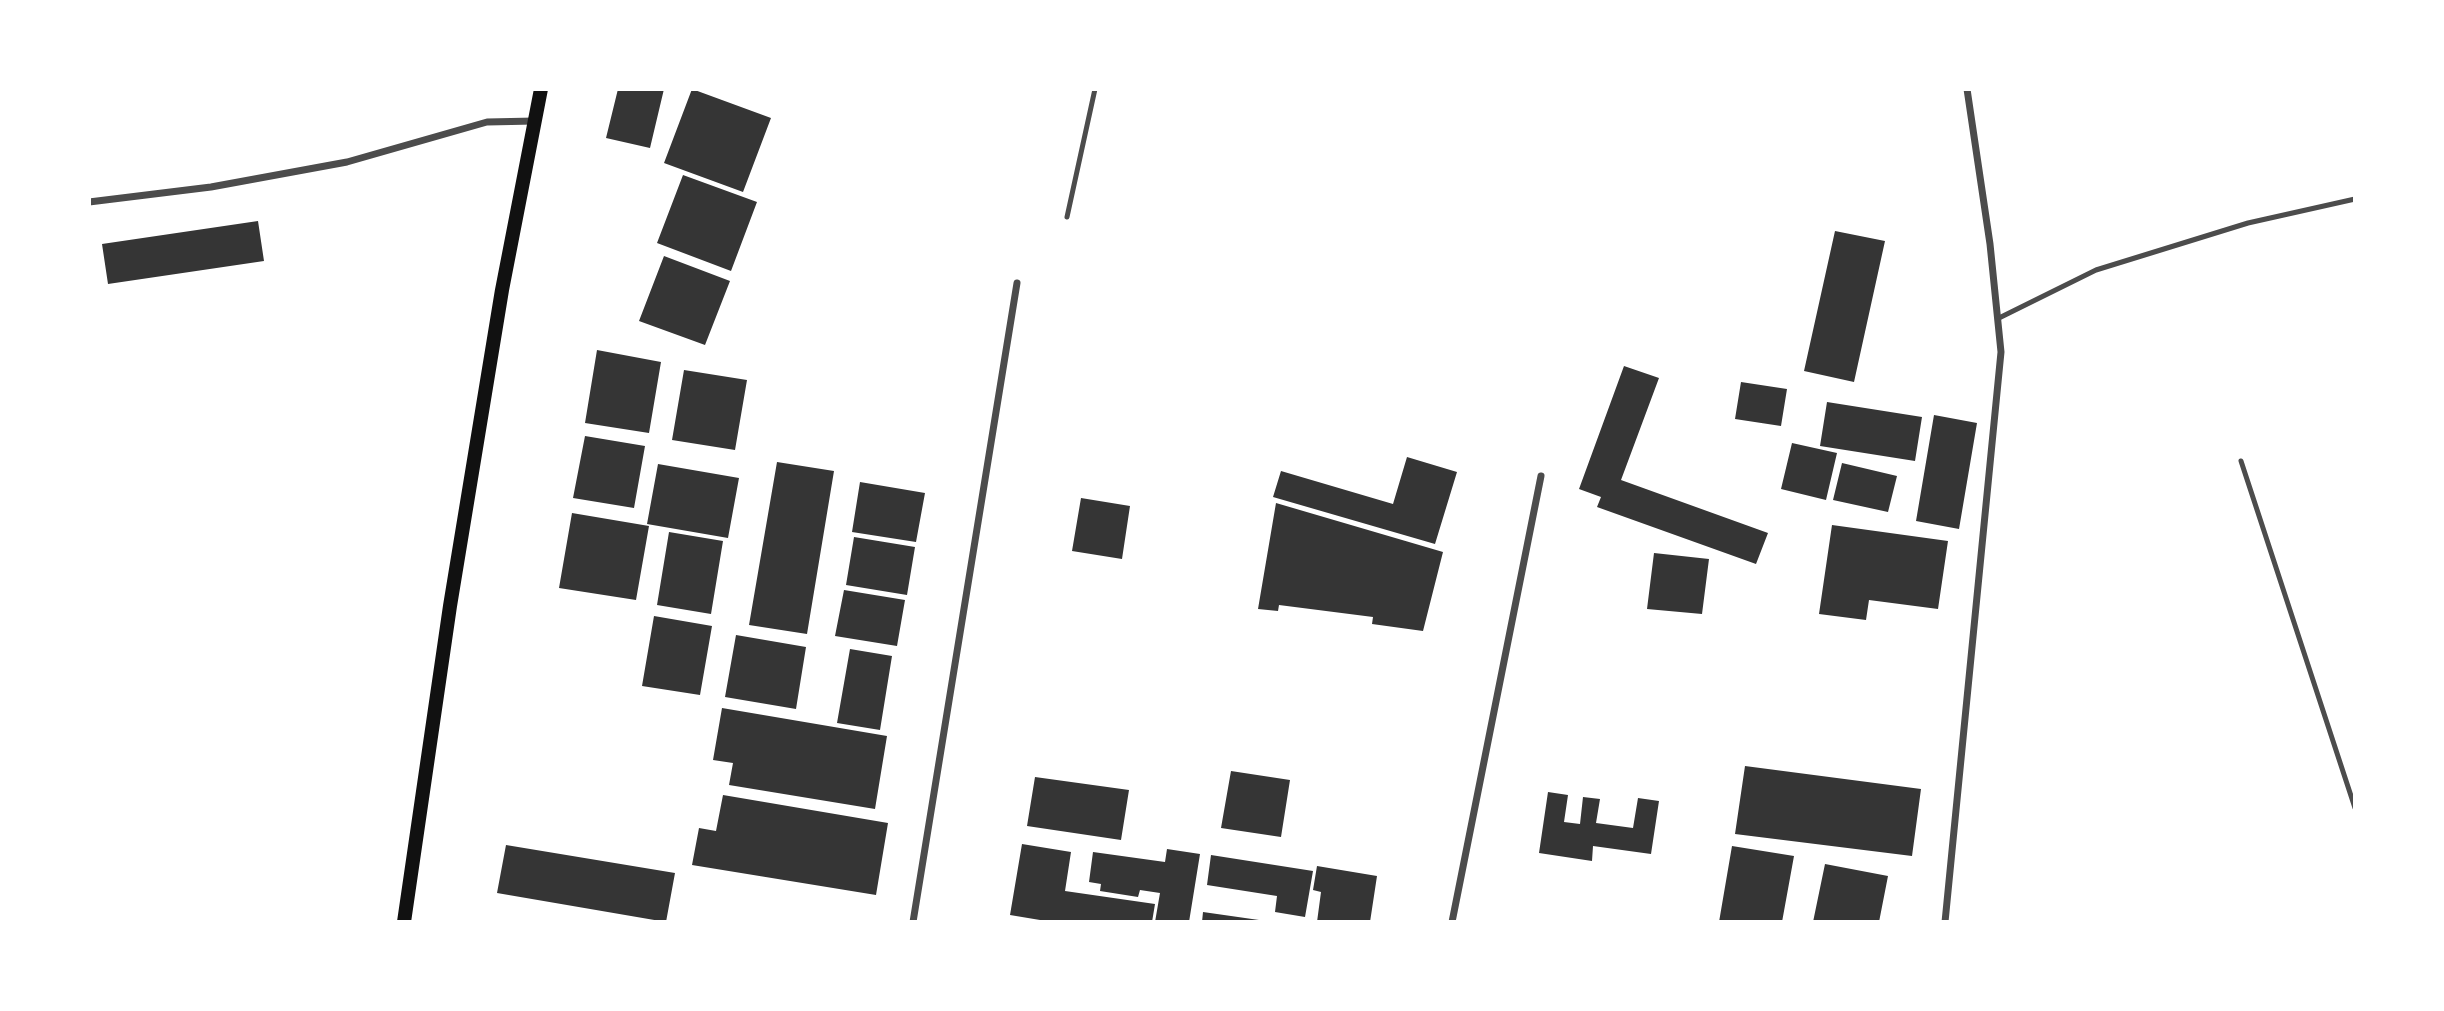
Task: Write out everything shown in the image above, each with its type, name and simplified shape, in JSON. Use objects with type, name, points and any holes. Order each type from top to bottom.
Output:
[{"type":"main road","points":[[404,922],[450,606],[486,386],[541,89]]},
{"type":"street","points":[[1945,922],[2001,352],[1990,244],[1967,89]]},
{"type":"street","points":[[89,202],[211,187],[348,162],[488,122],[535,121]]},
{"type":"street","points":[[913,922],[1017,283]]},
{"type":"street","points":[[1452,922],[1541,476]]},
{"type":"lane","points":[[1067,217],[1095,89]]},
{"type":"lane","points":[[1998,318],[2096,271],[2248,223],[2355,199]]},
{"type":"lane","points":[[2241,461],[2355,808]]},
{"type":"building","points":[[618,89],[664,89],[650,148],[606,138]]},
{"type":"building","points":[[692,89],[771,118],[743,192],[664,163]]},
{"type":"building","points":[[683,175],[757,202],[731,271],[657,243]]},
{"type":"building","points":[[258,221],[264,261],[108,284],[102,244]]},
{"type":"building","points":[[1835,231],[1885,241],[1854,382],[1804,371]]},
{"type":"building","points":[[664,256],[730,281],[705,345],[639,321]]},
{"type":"building","points":[[597,350],[661,362],[649,433],[585,423]]},
{"type":"building","points":[[1624,366],[1659,378],[1621,480],[1768,533],[1756,564],[1597,507],[1601,497],[1579,489]]},
{"type":"building","points":[[684,370],[747,380],[735,450],[672,440]]},
{"type":"building","points":[[1741,382],[1787,389],[1781,426],[1735,419]]},
{"type":"building","points":[[1827,402],[1922,417],[1915,461],[1820,446]]},
{"type":"building","points":[[1934,415],[1977,423],[1959,529],[1916,521]]},
{"type":"building","points":[[585,436],[645,446],[634,508],[573,498]]},
{"type":"building","points":[[1792,443],[1837,453],[1826,500],[1781,489]]},
{"type":"building","points":[[1407,457],[1457,472],[1435,544],[1273,497],[1281,471],[1393,504]]},
{"type":"building","points":[[777,462],[834,471],[807,634],[749,625]]},
{"type":"building","points":[[1842,463],[1897,476],[1888,512],[1833,500]]},
{"type":"building","points":[[658,464],[739,478],[728,538],[647,524]]},
{"type":"building","points":[[860,482],[925,493],[916,542],[852,532]]},
{"type":"building","points":[[1081,498],[1130,506],[1122,559],[1072,551]]},
{"type":"building","points":[[1276,503],[1443,552],[1423,631],[1372,624],[1373,617],[1279,605],[1278,611],[1258,609]]},
{"type":"building","points":[[572,513],[649,526],[636,600],[559,588]]},
{"type":"building","points":[[1832,525],[1948,541],[1938,609],[1869,600],[1866,620],[1819,614]]},
{"type":"building","points":[[669,532],[723,541],[711,614],[657,605]]},
{"type":"building","points":[[854,537],[915,547],[907,595],[846,585]]},
{"type":"building","points":[[1654,553],[1709,559],[1702,614],[1647,609]]},
{"type":"building","points":[[844,590],[905,600],[897,646],[835,636]]},
{"type":"building","points":[[654,616],[712,626],[700,695],[642,686]]},
{"type":"building","points":[[736,635],[806,647],[796,709],[725,697]]},
{"type":"building","points":[[850,649],[892,656],[880,730],[837,723]]},
{"type":"building","points":[[722,708],[887,736],[875,809],[729,785],[733,763],[713,760]]},
{"type":"building","points":[[1745,766],[1921,789],[1912,856],[1735,834]]},
{"type":"building","points":[[1231,771],[1290,780],[1281,837],[1221,828]]},
{"type":"building","points":[[1035,777],[1129,790],[1121,840],[1027,826]]},
{"type":"building","points":[[1548,792],[1568,795],[1564,822],[1580,824],[1583,797],[1600,799],[1596,823],[1633,828],[1638,798],[1659,801],[1651,854],[1593,846],[1592,861],[1539,853]]},
{"type":"building","points":[[723,795],[888,823],[876,895],[692,865],[699,828],[716,831]]},
{"type":"building","points":[[1022,844],[1071,852],[1065,891],[1155,904],[1152,922],[1052,922],[1010,915]]},
{"type":"building","points":[[506,845],[675,873],[666,922],[497,893]]},
{"type":"building","points":[[1732,846],[1794,856],[1782,922],[1719,922]]},
{"type":"building","points":[[1167,849],[1200,854],[1189,922],[1155,922],[1160,893],[1140,890],[1138,897],[1100,891],[1101,884],[1089,882],[1093,852],[1165,862]]},
{"type":"building","points":[[1211,855],[1313,871],[1305,917],[1275,912],[1277,896],[1207,885]]},
{"type":"building","points":[[1825,864],[1888,876],[1879,922],[1813,922]]},
{"type":"building","points":[[1317,866],[1377,876],[1370,922],[1317,922],[1321,892],[1313,890]]},
{"type":"building","points":[[1203,912],[1259,920],[1259,922],[1202,922]]}]
